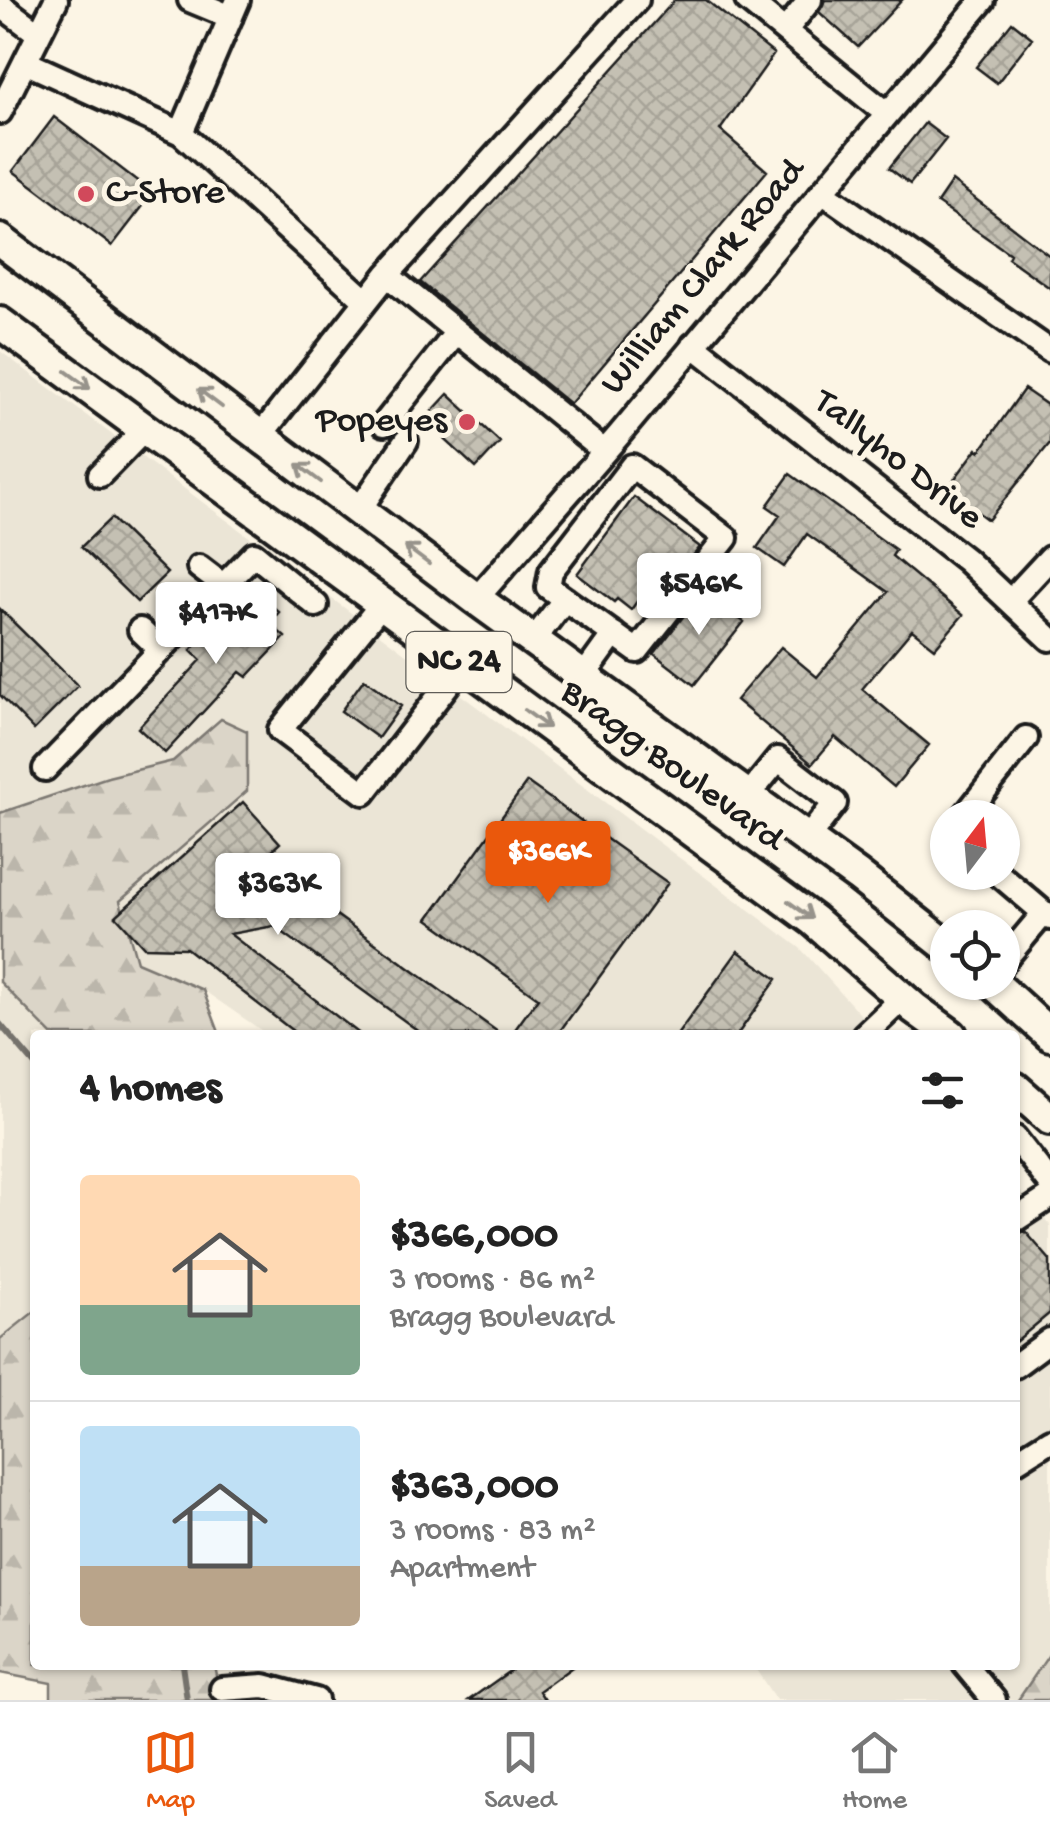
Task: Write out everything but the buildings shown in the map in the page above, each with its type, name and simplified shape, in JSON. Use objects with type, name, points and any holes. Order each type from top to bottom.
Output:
[{"type":"main road","name":"Bragg Boulevard","points":[[0,240],[476,599],[930,933]]},
{"type":"main road","name":"Bragg Boulevard","points":[[0,322],[813,920],[944,1030]]},
{"type":"main road","points":[[1012,1000],[1050,1034]]},
{"type":"main road","points":[[1020,1092],[1050,1118]]},
{"type":"street","points":[[0,112],[56,0]]},
{"type":"street","points":[[181,132],[235,8],[190,0]]},
{"type":"street","points":[[747,0],[887,114]]},
{"type":"street","points":[[785,31],[810,0]]},
{"type":"street","name":"William Clark Road","points":[[476,599],[982,0]]},
{"type":"street","points":[[260,436],[387,275],[633,1]]},
{"type":"street","points":[[0,5],[39,34]]},
{"type":"street","points":[[25,62],[181,132],[366,301]]},
{"type":"street","points":[[822,192],[1050,351]]},
{"type":"street","points":[[387,275],[606,449],[632,466],[726,538],[637,650],[548,586],[548,579],[632,466]]},
{"type":"street","points":[[384,424],[457,332]]},
{"type":"street","name":"Tallyho Drive","points":[[694,345],[966,560],[1050,638]]},
{"type":"street","points":[[100,475],[144,429]]},
{"type":"street","points":[[359,510],[406,441]]},
{"type":"street","points":[[548,515],[578,537]]},
{"type":"street","points":[[44,769],[254,554],[316,605]]},
{"type":"street","points":[[289,582],[313,554]]},
{"type":"street","points":[[1011,600],[1050,558]]},
{"type":"street","points":[[198,568],[224,586]]},
{"type":"street","points":[[533,640],[565,599]]},
{"type":"street","points":[[381,605],[280,730],[364,793],[463,665]]},
{"type":"street","points":[[140,630],[161,650]]},
{"type":"street","points":[[582,677],[614,634]]},
{"type":"street","points":[[977,800],[1026,738]]},
{"type":"street","points":[[748,796],[778,759],[835,804],[807,839]]},
{"type":"street","points":[[1017,890],[1047,915],[1020,943]]},
{"type":"street","points":[[871,1030],[908,1003],[931,1030]]},
{"type":"street","points":[[1020,1144],[1050,1183]]},
{"type":"street","points":[[1020,1217],[1050,1197]]},
{"type":"street","points":[[1020,1362],[1050,1340]]},
{"type":"street","points":[[1020,1459],[1050,1440]]},
{"type":"street","points":[[969,1670],[994,1700]]},
{"type":"street","points":[[222,1689],[264,1686],[316,1700]]},
{"type":"shaded area","points":[[0,351],[800,948],[874,1030],[261,1030],[203,990],[137,962],[120,901],[221,719],[173,761],[0,814]]},
{"type":"shaded area","points":[[0,982],[47,1030],[30,1030],[30,1315],[0,1339]]},
{"type":"shaded area","points":[[1020,1192],[1050,1225],[1050,1260],[1022,1228]]},
{"type":"shaded area","points":[[1050,1313],[1050,1700],[776,1700],[756,1670],[1020,1670],[1020,1338]]},
{"type":"green space","points":[[221,719],[247,731],[247,791],[120,901],[137,962],[203,990],[218,1030],[47,1030],[0,982],[0,813],[108,777],[173,761]]},
{"type":"green space","points":[[30,1315],[30,1670],[215,1670],[221,1700],[51,1700],[51,1683],[0,1673],[0,1339]]},
{"type":"green space","points":[[1050,1653],[1050,1700],[1018,1700]]},
{"type":"waterway","points":[[0,1024],[30,1059]]},
{"type":"waterway","points":[[183,1670],[187,1700]]},
{"type":"place","name":"C-Store","points":[[86,194]]},
{"type":"place","name":"Popeyes","points":[[467,422]]}]
